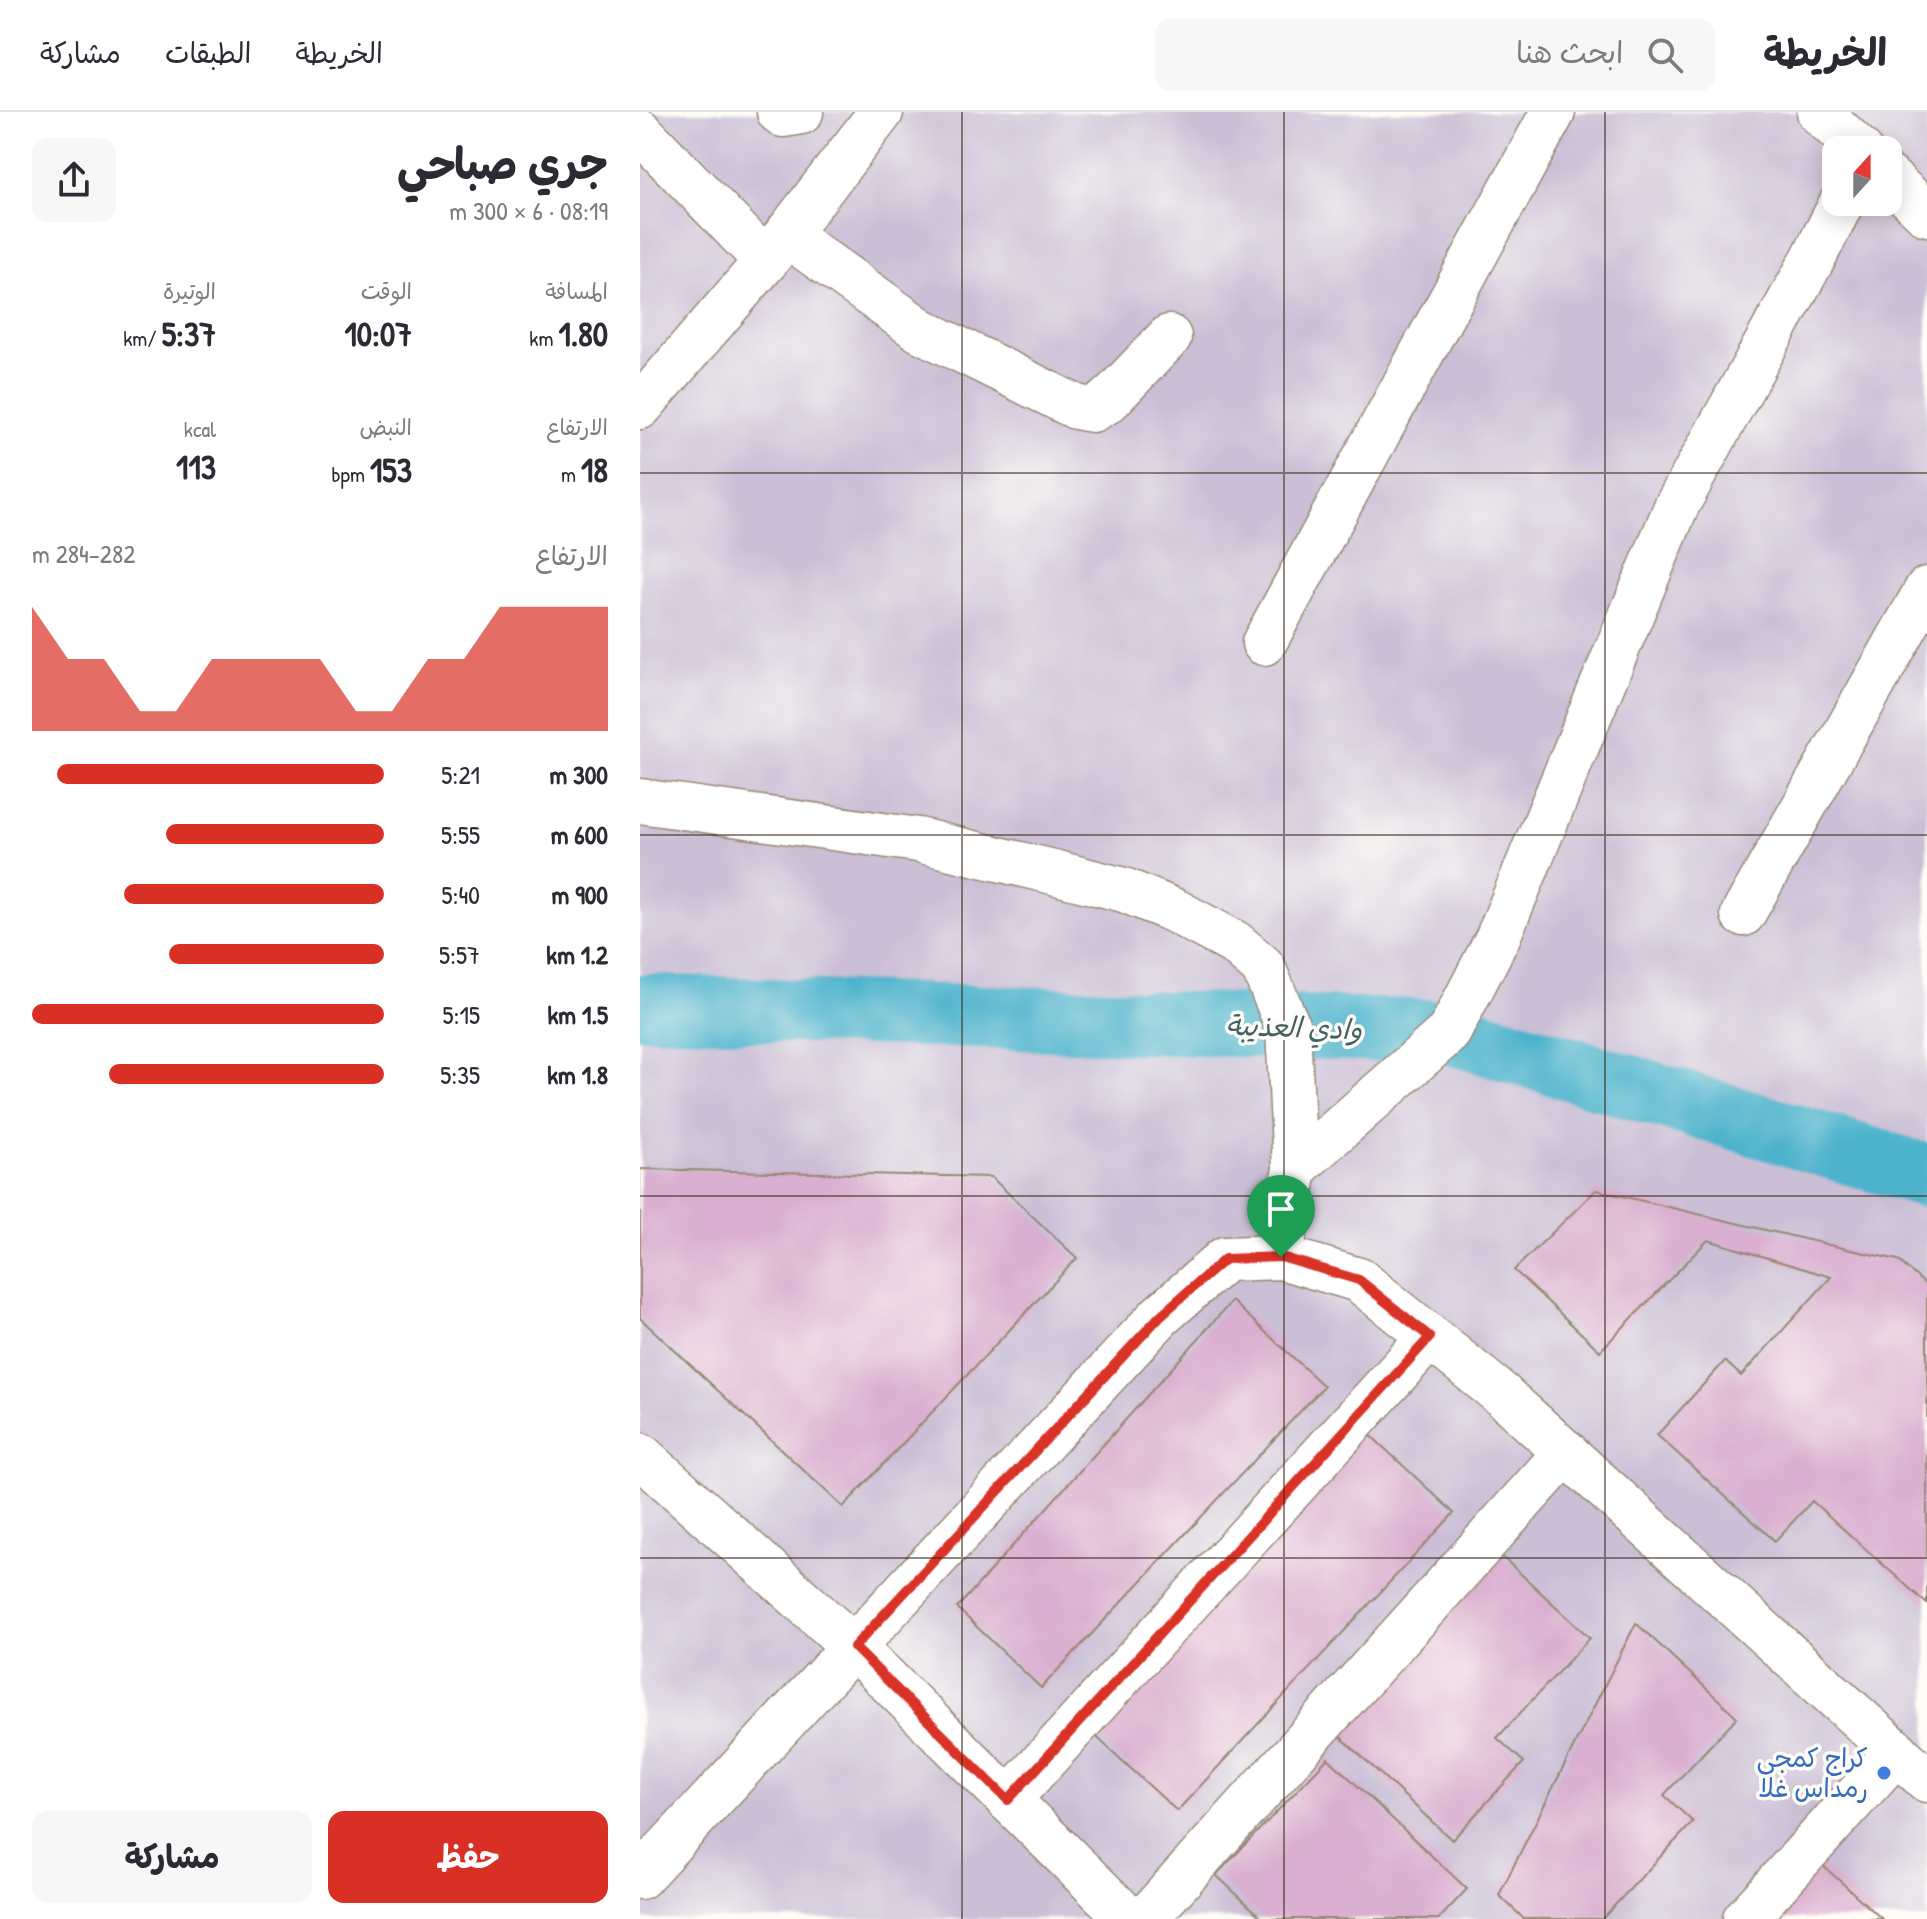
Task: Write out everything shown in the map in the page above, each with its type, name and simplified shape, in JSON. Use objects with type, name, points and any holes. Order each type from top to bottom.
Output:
[{"type":"street","points":[[779,112],[783,115],[801,112]]},
{"type":"street","points":[[640,407],[776,248],[881,112]]},
{"type":"street","points":[[1264,643],[1553,112]]},
{"type":"street","points":[[1819,112],[1845,136]]},
{"type":"street","points":[[640,131],[776,248],[920,330],[1076,407],[1092,410],[1108,401],[1169,337]]},
{"type":"street","points":[[1902,190],[1927,214]]},
{"type":"street","points":[[1295,1168],[1449,1032],[1498,937],[1676,507],[1835,216]]},
{"type":"street","points":[[1743,914],[1927,589]]},
{"type":"street","points":[[640,801],[918,840],[1045,870],[1124,890],[1175,911],[1235,943],[1263,967],[1288,1027],[1295,1168],[1281,1257]]},
{"type":"street","points":[[640,1877],[1160,1316],[1225,1259],[1281,1257],[1359,1280],[1501,1394],[1912,1766],[1745,1919]]},
{"type":"street","points":[[1008,1800],[1430,1337]]},
{"type":"street","points":[[1145,1919],[1566,1452]]},
{"type":"street","points":[[640,1455],[854,1647],[1129,1919]]},
{"type":"shaded area","points":[[640,112],[1927,112],[1927,1919],[640,1919]]},
{"type":"building","points":[[640,1169],[991,1177],[1077,1258],[843,1507],[640,1318]]},
{"type":"building","points":[[1596,1190],[1898,1260],[1927,1286],[1927,1604],[1812,1501],[1775,1541],[1657,1435],[1725,1361],[1741,1376],[1831,1277],[1708,1240],[1600,1351],[1514,1270]]},
{"type":"building","points":[[1232,1301],[1324,1386],[1041,1688],[957,1608]]},
{"type":"building","points":[[1367,1432],[1454,1513],[1177,1811],[1089,1730]]},
{"type":"building","points":[[1498,1553],[1590,1638],[1497,1738],[1524,1762],[1452,1840],[1333,1730]]},
{"type":"building","points":[[1636,1623],[1737,1717],[1664,1795],[1693,1822],[1602,1919],[1524,1919],[1499,1895]]},
{"type":"building","points":[[1328,1758],[1467,1889],[1439,1919],[1263,1919],[1216,1875]]},
{"type":"building","points":[[1820,1863],[1882,1919],[1770,1919]]},
{"type":"waterway","name":"وادي العذيبة","points":[[640,1006],[1449,1032],[1927,1176]]},
{"type":"place","name":"كراج كمجي رمداس غلا","points":[[1884,1773]]},
{"type":"route","points":[[1281,1257],[1359,1280],[1430,1337],[1008,1800],[854,1647],[1160,1316],[1225,1259],[1281,1257]]}]
